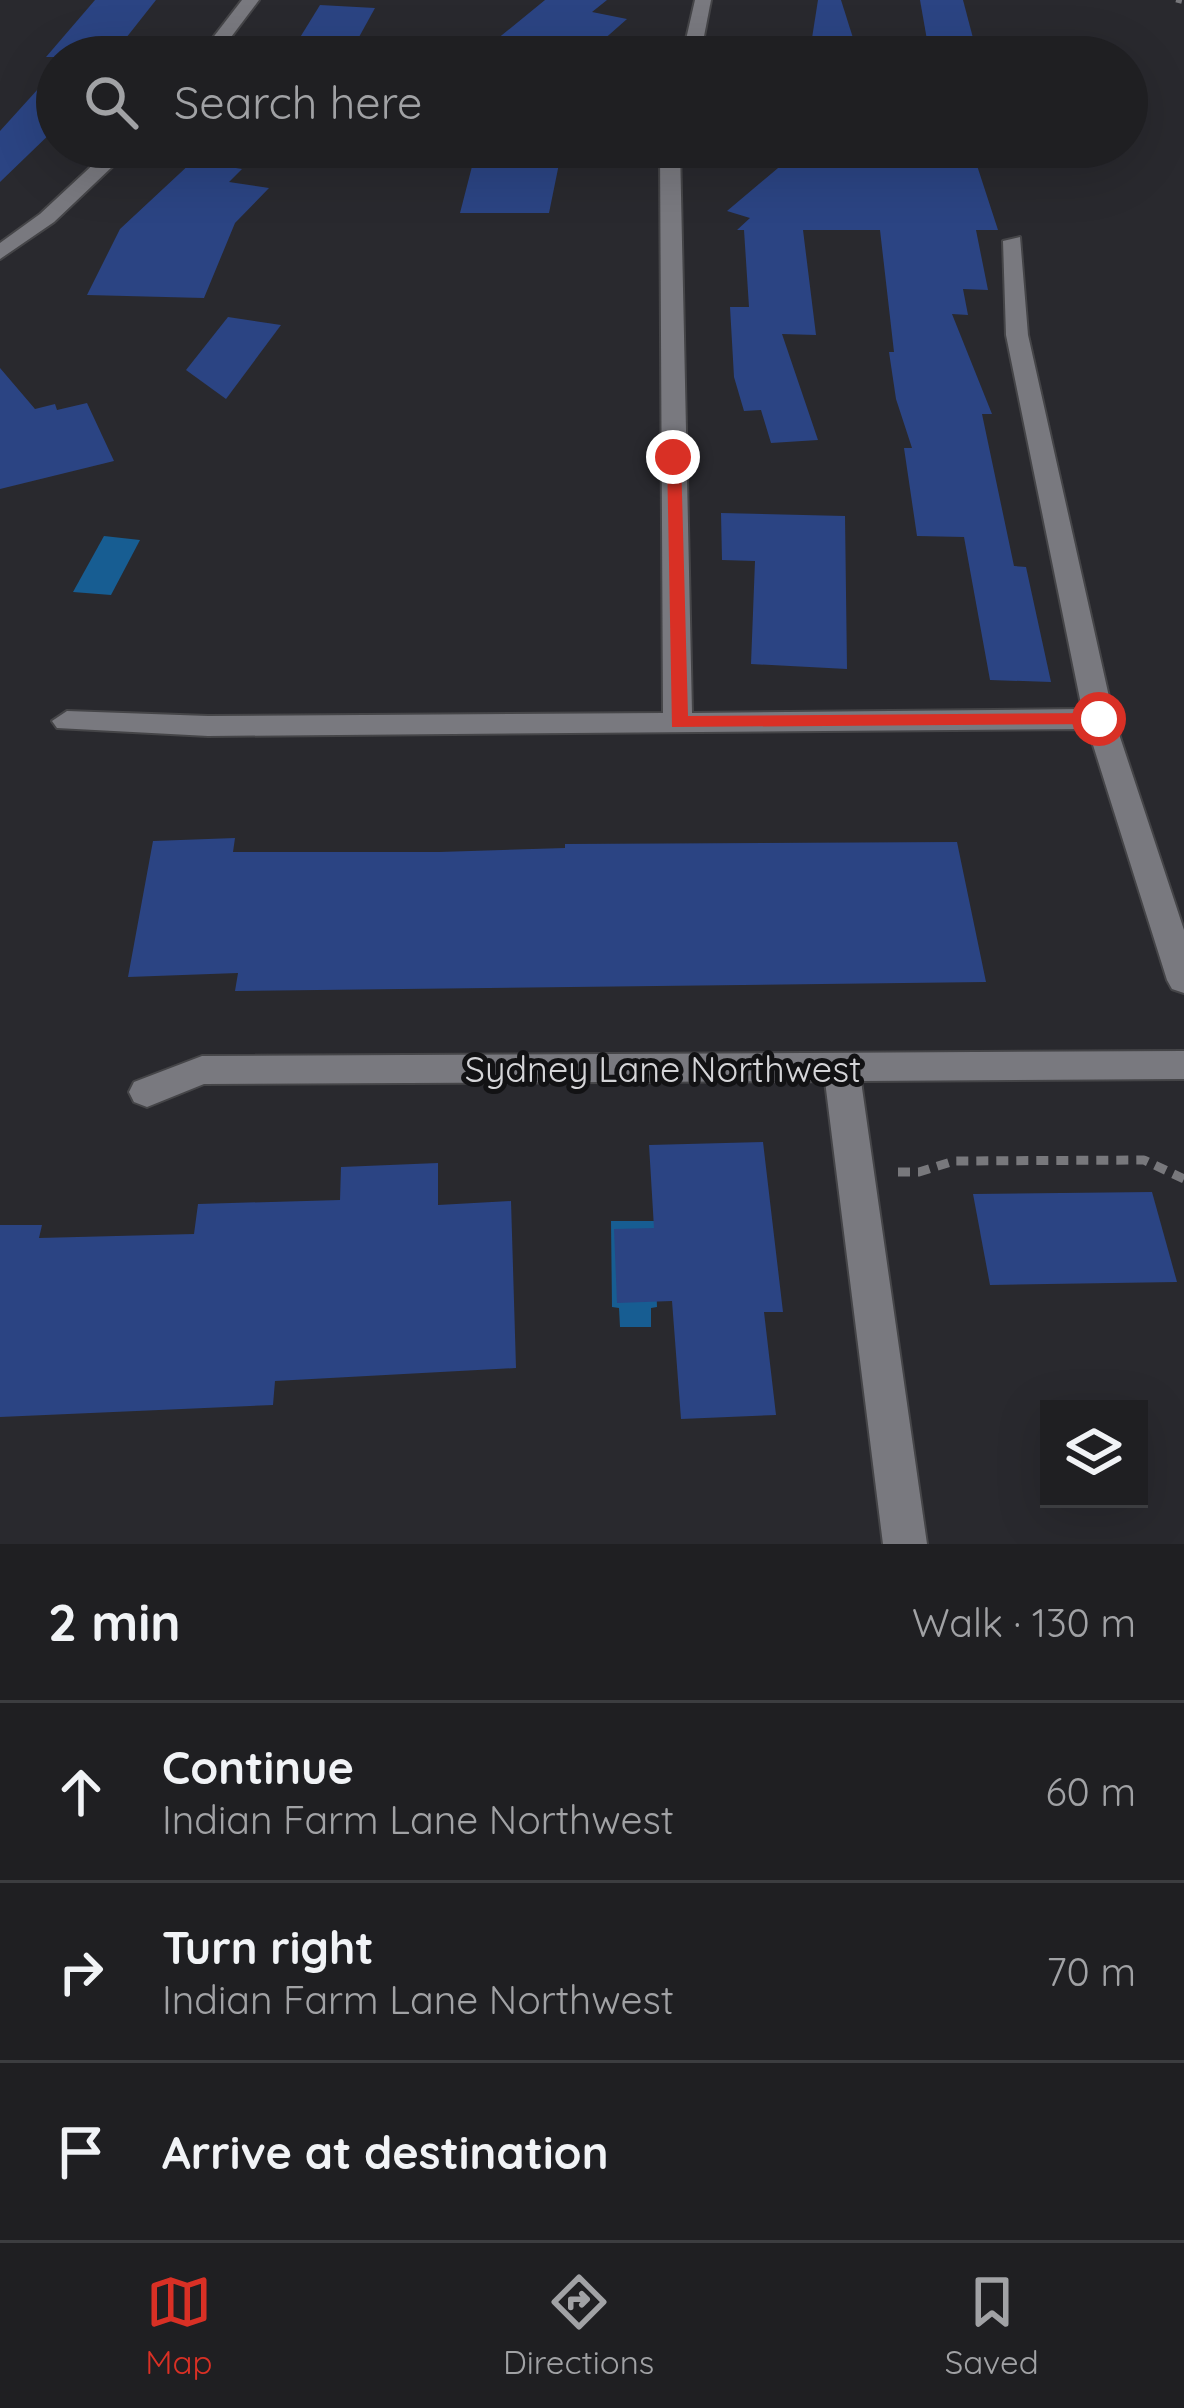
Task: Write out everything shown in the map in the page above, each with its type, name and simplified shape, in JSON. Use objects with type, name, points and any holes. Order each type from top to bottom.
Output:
[{"type":"street","points":[[223,36],[251,0]]},
{"type":"street","points":[[695,36],[703,0]]},
{"type":"street","points":[[0,253],[47,218],[101,168]]},
{"type":"street","points":[[670,168],[678,723]]},
{"type":"street","points":[[1013,241],[1017,334],[1099,719],[1184,980]]},
{"type":"street","points":[[67,722],[208,726],[1099,719]]},
{"type":"street","name":"Sydney Lane Northwest","points":[[147,1092],[202,1070],[1184,1065]]},
{"type":"street","points":[[841,1067],[904,1544]]},
{"type":"path","points":[[1176,0],[1184,2]]},
{"type":"path","points":[[855,1172],[920,1172],[953,1161],[1144,1160],[1184,1179]]},
{"type":"water","points":[[104,536],[140,540],[111,595],[73,592]]},
{"type":"water","points":[[611,1221],[654,1221],[657,1307],[651,1308],[651,1327],[620,1327],[619,1308],[612,1307]]},
{"type":"building","points":[[95,0],[156,0],[128,36],[64,36]]},
{"type":"building","points":[[545,0],[607,0],[592,12],[627,19],[608,36],[501,36]]},
{"type":"building","points":[[818,0],[841,0],[852,36],[812,36]]},
{"type":"building","points":[[920,0],[963,0],[972,36],[926,36]]},
{"type":"building","points":[[320,5],[375,8],[360,36],[301,36]]},
{"type":"building","points":[[36,91],[36,147],[0,182],[0,131]]},
{"type":"building","points":[[185,168],[242,169],[229,182],[269,188],[235,223],[204,298],[87,295],[120,229]]},
{"type":"building","points":[[472,168],[558,168],[549,213],[460,213]]},
{"type":"building","points":[[778,168],[978,168],[998,230],[976,230],[988,290],[963,289],[968,315],[952,314],[992,414],[982,414],[1014,566],[1026,567],[1051,682],[990,680],[964,537],[917,536],[904,448],[912,448],[896,399],[889,352],[894,352],[880,230],[803,230],[816,335],[782,334],[818,440],[771,443],[761,410],[744,411],[734,377],[730,307],[749,307],[744,230],[737,230],[750,218],[727,211]]},
{"type":"building","points":[[228,317],[281,325],[226,399],[186,370]]},
{"type":"building","points":[[0,368],[35,409],[87,403],[114,461],[0,489]]},
{"type":"building","points":[[721,513],[845,516],[847,669],[751,664],[755,561],[722,560]]},
{"type":"building","points":[[235,838],[233,852],[957,842],[986,982],[235,991],[238,973],[128,977],[153,841]]},
{"type":"building","points":[[763,1142],[783,1312],[764,1312],[776,1415],[681,1419],[672,1301],[617,1303],[614,1229],[654,1228],[649,1145]]},
{"type":"building","points":[[438,1163],[438,1205],[511,1201],[516,1368],[275,1381],[273,1405],[0,1417],[0,1225],[42,1225],[39,1238],[194,1234],[198,1204],[340,1200],[341,1167]]},
{"type":"building","points":[[1152,1192],[1177,1282],[990,1285],[973,1194]]},
{"type":"route","points":[[673,457],[678,723],[1099,719]]}]
